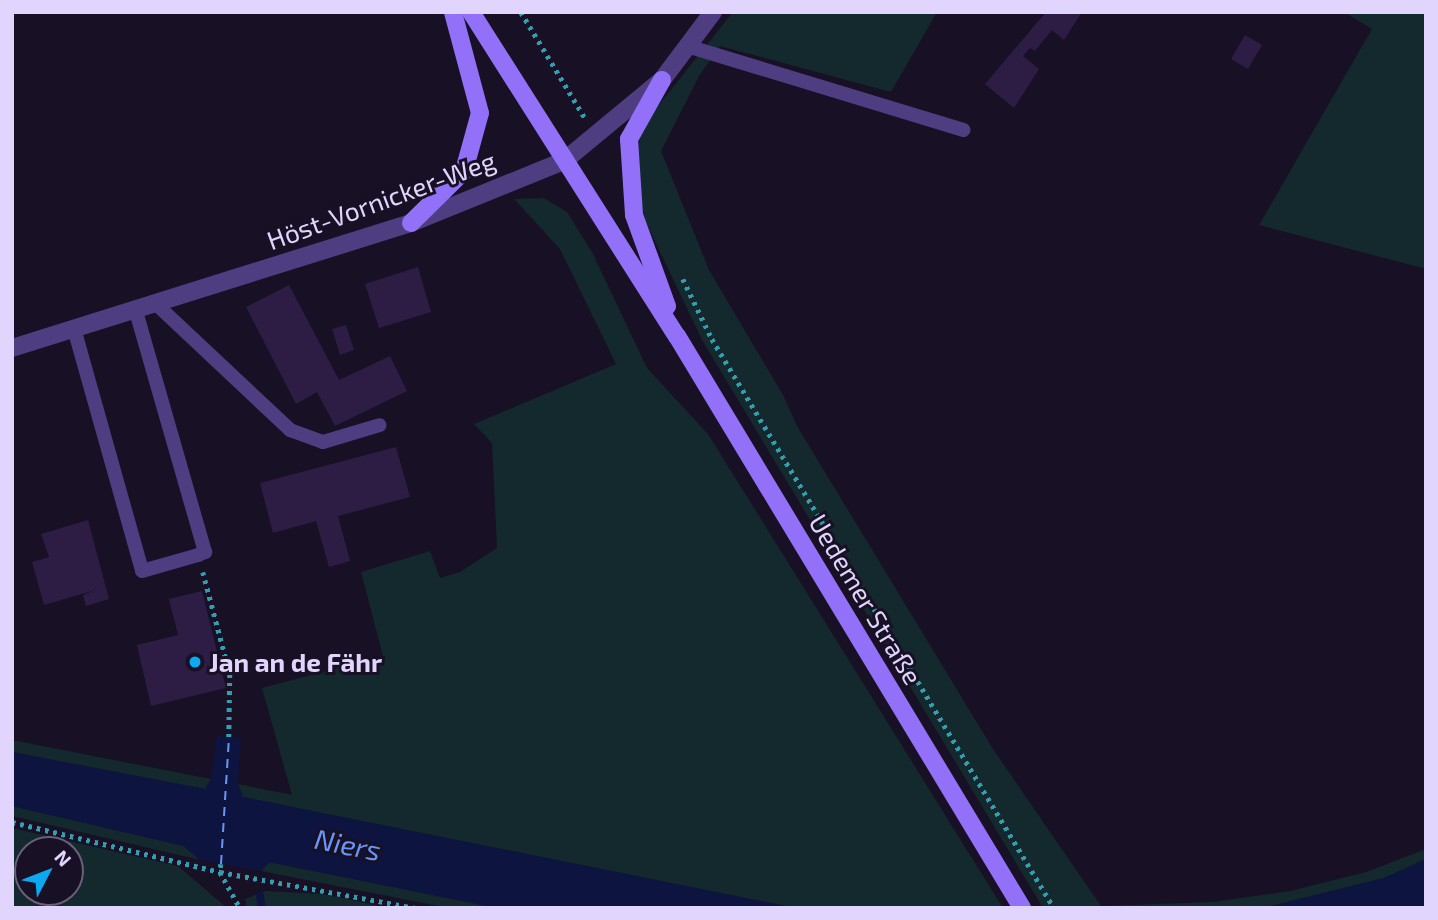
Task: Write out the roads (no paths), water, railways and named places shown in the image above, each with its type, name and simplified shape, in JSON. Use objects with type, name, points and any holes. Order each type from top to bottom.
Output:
[{"type":"main road","points":[[411,223],[464,171],[481,113],[453,12]]},
{"type":"main road","points":[[471,12],[677,336]]},
{"type":"main road","points":[[662,80],[629,139],[634,215],[677,336]]},
{"type":"main road","name":"Uedemer Straße","points":[[677,336],[1022,908]]},
{"type":"street","name":"Höst-Vornicker-Weg","points":[[12,348],[75,332],[411,223],[564,161],[662,80],[713,12]]},
{"type":"lane","points":[[687,46],[964,130]]},
{"type":"lane","points":[[156,304],[290,430],[323,442],[380,425]]},
{"type":"lane","points":[[75,332],[142,571],[198,555],[205,552],[136,311]]},
{"type":"water","name":"Niers","points":[[217,736],[241,738],[238,784],[243,797],[795,908],[497,908],[270,862],[261,871],[200,860],[184,846],[12,806],[12,752],[205,789],[211,779]]},
{"type":"water","points":[[1426,859],[1426,908],[1263,908],[1384,878]]},
{"type":"waterway","points":[[260,896],[262,908]]},
{"type":"place","name":"Jan an de Fähr","points":[[195,662]]}]
